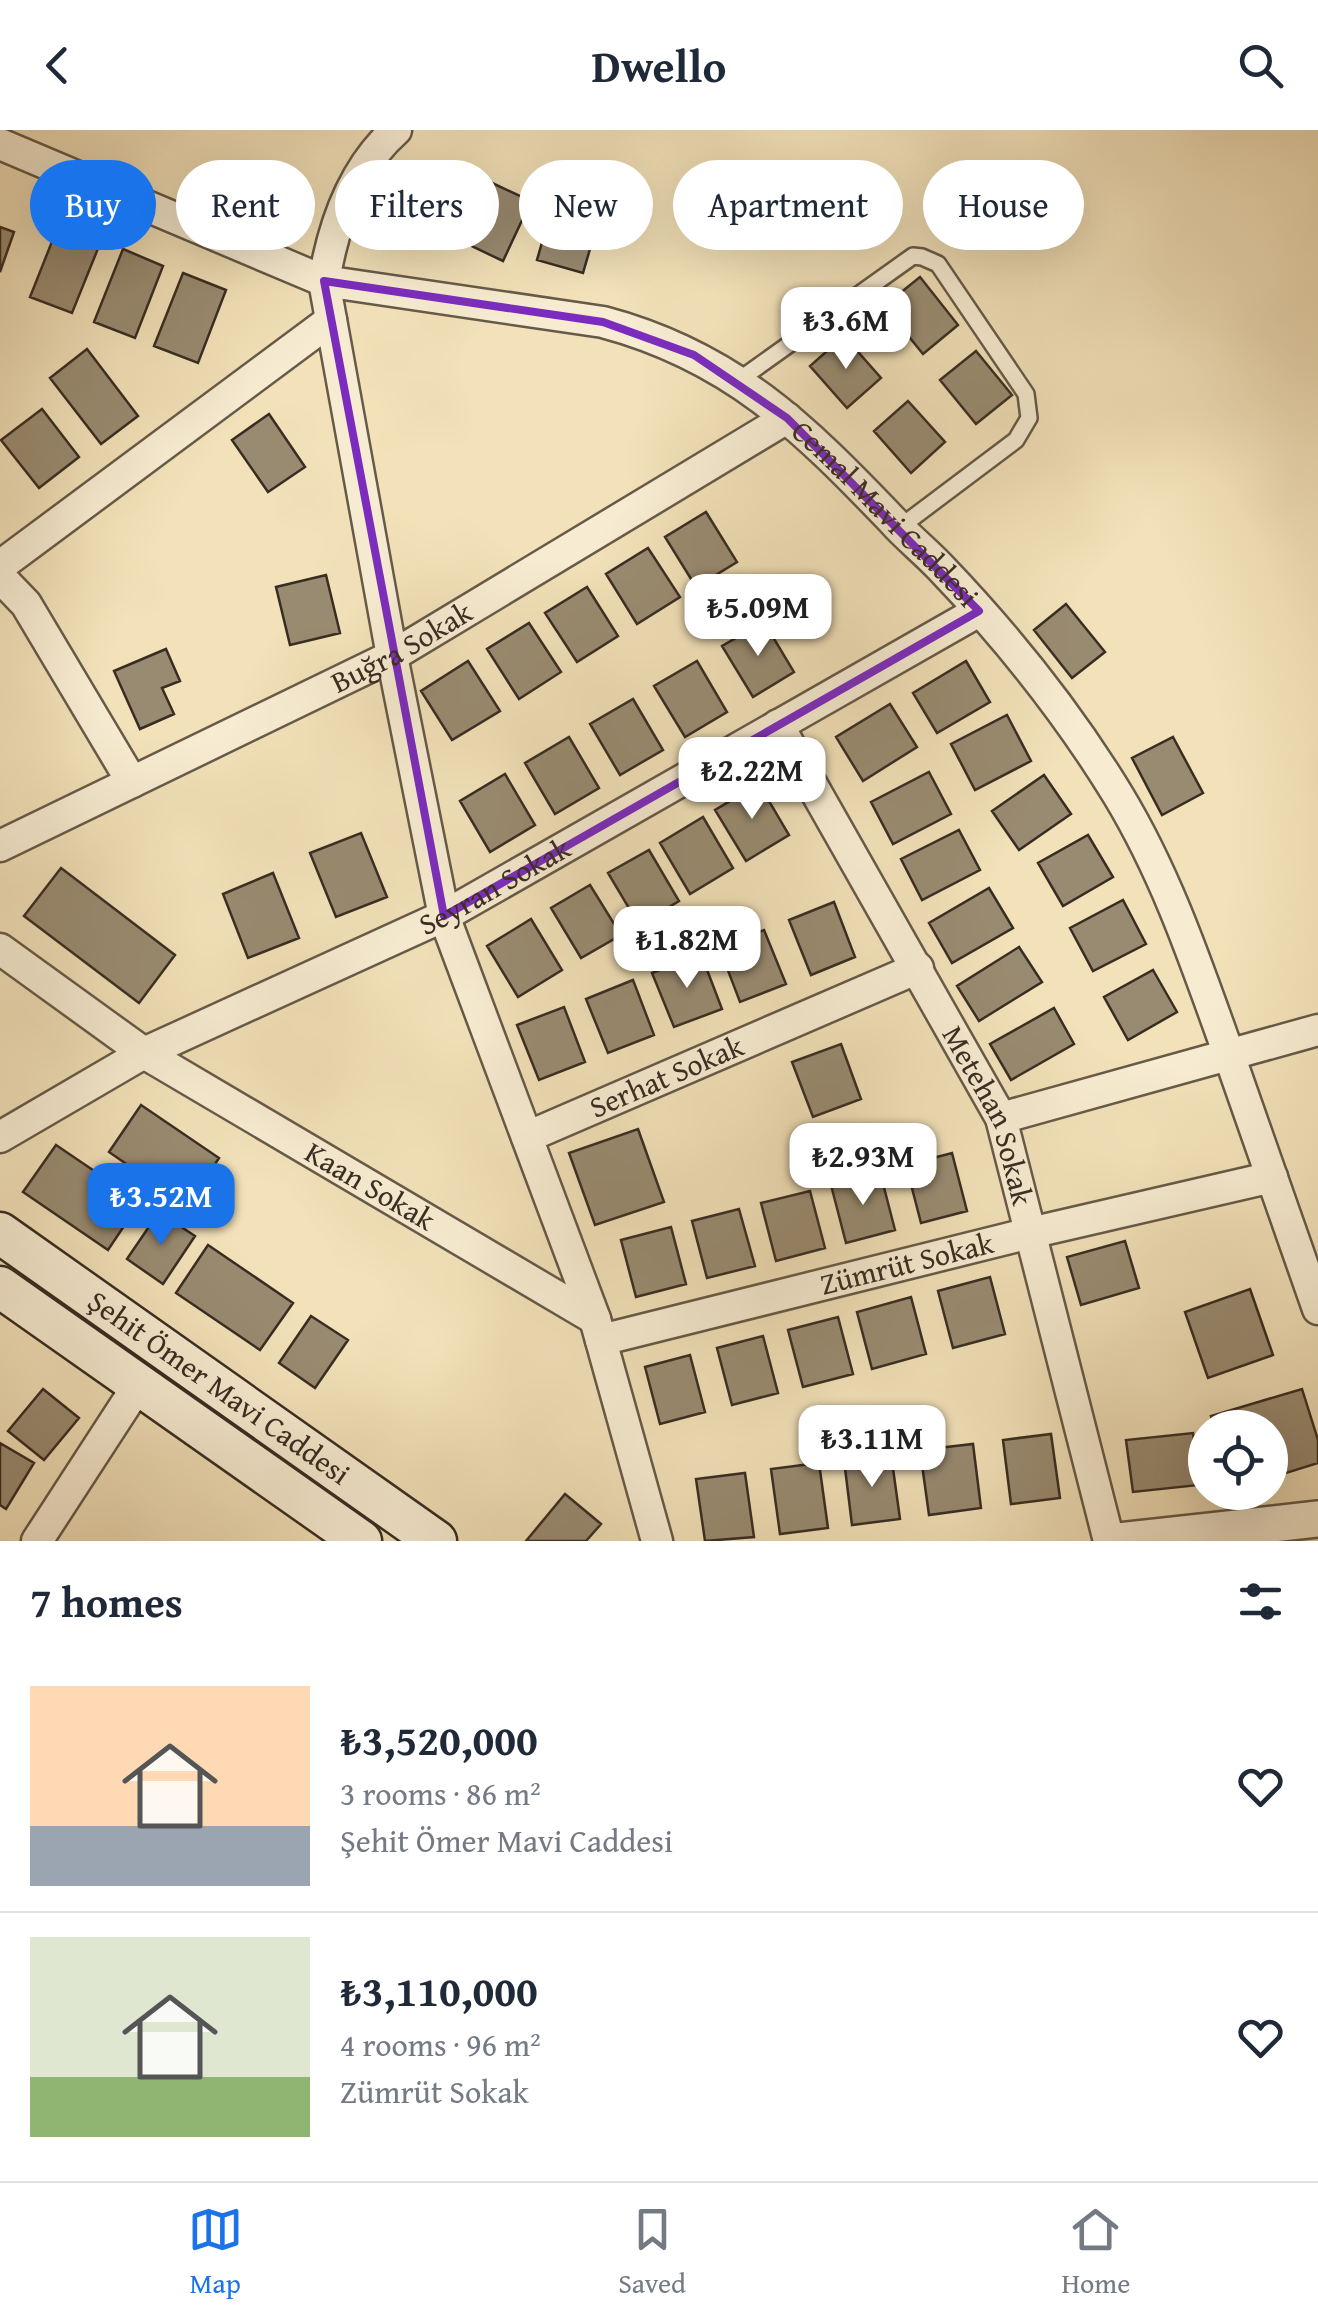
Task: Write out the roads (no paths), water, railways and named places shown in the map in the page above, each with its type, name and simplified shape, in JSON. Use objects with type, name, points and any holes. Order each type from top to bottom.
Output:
[{"type":"main road","name":"Şehit Ömer Mavi Caddesi","points":[[0,1234],[436,1541]]},
{"type":"main road","name":"Şehit Ömer Mavi Caddesi","points":[[0,1287],[360,1541]]},
{"type":"street","points":[[396,130],[375,153],[350,193],[338,222],[324,281],[392,656],[444,916],[598,1330],[657,1541]]},
{"type":"street","name":"Cemal Mavi Caddesi","points":[[0,144],[324,281],[603,322],[664,342],[739,380],[788,418],[837,463],[979,611],[1042,686],[1082,739],[1150,852],[1178,911],[1318,1309]]},
{"type":"street","points":[[0,566],[331,320]]},
{"type":"street","name":"Buğra Sokak","points":[[0,846],[392,656],[788,418]]},
{"type":"street","points":[[0,577],[26,604],[132,782]]},
{"type":"street","name":"Seyran Sokak","points":[[0,1137],[144,1054],[444,916],[979,611]]},
{"type":"street","name":"Metehan Sokak","points":[[778,725],[1002,1118],[1108,1541]]},
{"type":"street","name":"Kaan Sokak","points":[[0,949],[144,1054],[598,1330]]},
{"type":"street","name":"Serhat Sokak","points":[[527,1137],[918,968]]},
{"type":"street","points":[[1002,1118],[1318,1030]]},
{"type":"street","name":"Zümrüt Sokak","points":[[598,1330],[1272,1177]]},
{"type":"street","points":[[37,1541],[139,1384]]},
{"type":"street","points":[[1119,1541],[1318,1519]]},
{"type":"lane","points":[[739,380],[913,256],[938,264],[1026,394],[1028,418],[1016,440],[899,528]]}]
